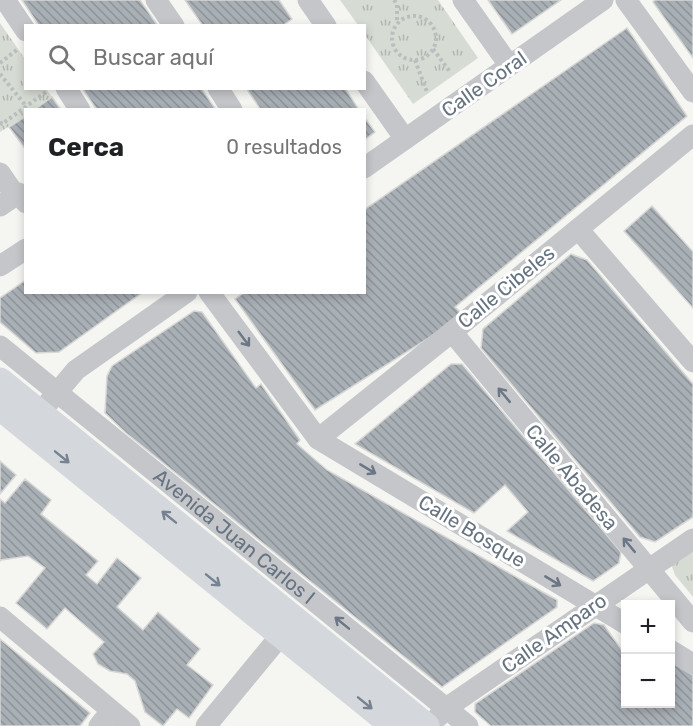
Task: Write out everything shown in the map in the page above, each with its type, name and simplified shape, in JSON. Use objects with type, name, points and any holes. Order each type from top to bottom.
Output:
[{"type":"main road","name":"Avenida Juan Carlos I","points":[[0,380],[33,421],[287,627],[428,726]]},
{"type":"main road","name":"Avenida Juan Carlos I","points":[[0,407],[33,421],[80,446],[287,627],[394,726]]},
{"type":"street","points":[[5,0],[24,28]]},
{"type":"street","points":[[156,0],[173,24]]},
{"type":"street","points":[[308,0],[325,24]]},
{"type":"street","points":[[464,0],[509,65]]},
{"type":"street","name":"Calle Coral","points":[[366,167],[603,0]]},
{"type":"street","points":[[626,0],[693,92]]},
{"type":"street","points":[[366,84],[405,139]]},
{"type":"street","points":[[67,90],[79,108]]},
{"type":"street","points":[[219,90],[231,108]]},
{"type":"street","name":"Calle Cibeles","points":[[318,439],[693,135]]},
{"type":"street","points":[[0,173],[8,203]]},
{"type":"street","points":[[578,229],[693,362]]},
{"type":"street","points":[[0,266],[24,250]]},
{"type":"street","points":[[33,421],[76,370],[184,294]]},
{"type":"street","points":[[210,294],[318,439]]},
{"type":"street","name":"Calle Abadesa","points":[[452,332],[693,622]]},
{"type":"street","name":"Avenida Juan Carlos I","points":[[0,346],[468,726]]},
{"type":"street","points":[[0,380],[36,375]]},
{"type":"street","points":[[78,409],[80,446]]},
{"type":"street","name":"Calle Bosque","points":[[318,439],[621,621]]},
{"type":"street","name":"Calle Amparo","points":[[428,726],[446,708],[693,539]]},
{"type":"street","points":[[0,617],[105,718],[130,726]]},
{"type":"street","points":[[206,726],[287,627]]},
{"type":"street","points":[[675,654],[693,664]]},
{"type":"path","points":[[394,0],[397,4],[397,24]]},
{"type":"path","points":[[410,16],[425,19],[435,31],[433,50],[428,55],[415,60],[402,57],[393,45],[391,38],[393,30],[402,19],[410,16]]},
{"type":"path","points":[[0,63],[24,45]]},
{"type":"path","points":[[433,50],[452,73]]},
{"type":"path","points":[[415,60],[427,92]]},
{"type":"path","points":[[0,74],[26,106]]},
{"type":"path","points":[[0,122],[2,124],[48,90]]},
{"type":"green space","points":[[340,0],[438,0],[478,58],[413,104],[366,36],[366,24],[357,24]]},
{"type":"green space","points":[[0,23],[24,58],[24,90],[47,90],[52,97],[36,108],[24,108],[24,117],[0,132]]},
{"type":"green space","points":[[693,549],[693,597],[675,575],[671,564]]},
{"type":"building","points":[[22,0],[140,0],[157,24],[38,24]]},
{"type":"building","points":[[185,0],[279,0],[292,19],[285,24],[202,24]]},
{"type":"building","points":[[488,0],[561,0],[512,34]]},
{"type":"building","points":[[655,0],[693,0],[693,58],[653,2]]},
{"type":"building","points":[[627,28],[687,116],[455,307],[462,314],[432,336],[315,410],[235,299],[242,294],[366,294],[366,209]]},
{"type":"building","points":[[83,90],[202,90],[215,108],[96,108]]},
{"type":"building","points":[[247,90],[346,90],[358,108],[260,108]]},
{"type":"building","points":[[52,97],[60,108],[37,108]]},
{"type":"building","points":[[24,117],[24,147],[9,127]]},
{"type":"building","points":[[366,120],[375,132],[366,139]]},
{"type":"building","points":[[652,206],[693,252],[693,308],[624,231]]},
{"type":"building","points":[[571,254],[587,260],[693,384],[693,517],[655,542],[640,537],[481,348],[483,329]]},
{"type":"building","points":[[24,281],[24,294],[140,294],[59,352],[36,353],[0,322],[0,298]]},
{"type":"building","points":[[194,311],[202,312],[256,388],[261,384],[300,440],[297,444],[327,470],[557,600],[557,607],[442,687],[126,433],[105,413],[107,376],[112,366]]},
{"type":"building","points":[[451,364],[462,364],[621,552],[619,563],[593,581],[507,531],[528,512],[505,485],[474,513],[355,444]]},
{"type":"building","points":[[0,461],[16,475],[0,494]]},
{"type":"building","points":[[25,479],[51,500],[41,514],[98,561],[86,575],[97,584],[117,558],[141,578],[117,607],[143,630],[158,612],[200,649],[187,665],[213,685],[189,718],[177,709],[163,726],[145,712],[135,681],[127,674],[110,671],[98,664],[93,654],[104,642],[65,608],[47,629],[16,603],[45,568],[28,556],[0,561],[0,499],[5,503]]},
{"type":"building","points":[[594,623],[604,625],[621,649],[621,708],[675,708],[675,664],[693,675],[693,726],[491,726],[475,712],[475,704]]},
{"type":"building","points":[[0,639],[90,713],[80,726],[0,726]]}]
